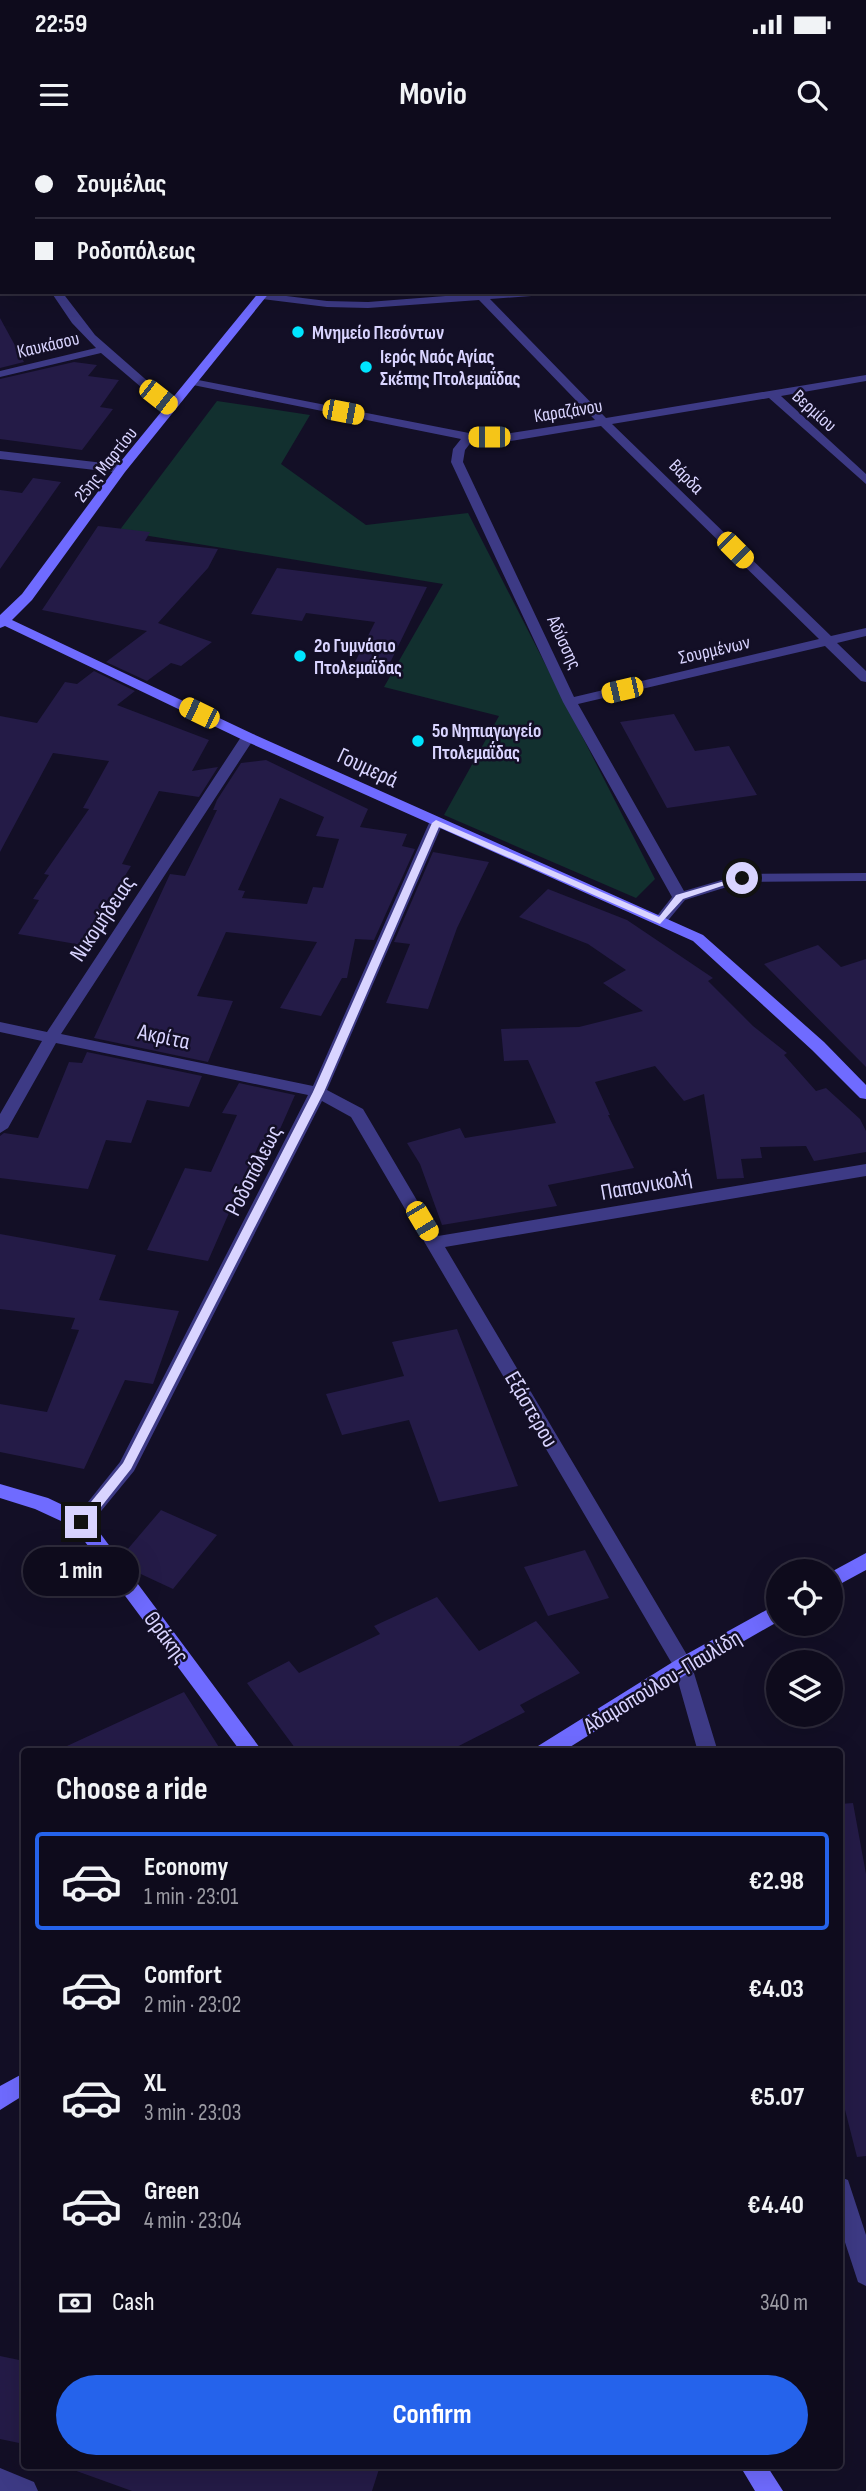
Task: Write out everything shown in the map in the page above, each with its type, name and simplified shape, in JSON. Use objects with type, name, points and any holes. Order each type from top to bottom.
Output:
[{"type":"street","points":[[57,294],[60,303],[104,349],[172,408]]},
{"type":"street","points":[[263,294],[327,304],[368,305],[528,294]]},
{"type":"street","name":"25ης Μαρτίου","points":[[1,621],[27,597],[121,469],[263,294]]},
{"type":"street","name":"Βάρδα","points":[[484,299],[604,422],[866,678]]},
{"type":"street","name":"Καυκάσου","points":[[0,374],[104,349]]},
{"type":"street","name":"Καραζάνου","points":[[193,382],[468,437],[510,437],[866,378]]},
{"type":"street","name":"Βερμίου","points":[[772,394],[866,480]]},
{"type":"street","name":"Αδύσσης","points":[[468,437],[459,449],[457,462],[570,702],[680,897]]},
{"type":"street","points":[[0,455],[121,469]]},
{"type":"street","name":"Γουμερά","points":[[1,621],[436,823],[698,938],[818,1046],[866,1094]]},
{"type":"street","name":"Σουρμένων","points":[[570,702],[866,632]]},
{"type":"street","name":"Νικομήδειας","points":[[0,1129],[52,1036],[248,737]]},
{"type":"street","name":"Ροδοπόλεως","points":[[81,1522],[127,1466],[318,1092],[436,823]]},
{"type":"street","points":[[660,921],[680,897],[742,878],[866,877]]},
{"type":"street","name":"Ακρίτα","points":[[0,1027],[318,1092]]},
{"type":"street","name":"Εξάστερου","points":[[318,1092],[357,1114],[435,1243],[683,1666],[707,1748]]},
{"type":"street","name":"Παπανικολή","points":[[435,1243],[866,1170]]},
{"type":"street","points":[[0,1491],[40,1503],[81,1522]]},
{"type":"street","name":"Θράκης","points":[[81,1522],[250,1748]]},
{"type":"street","points":[[843,1574],[866,1560]]},
{"type":"street","name":"Αδαμοπούλου-Παυλίδη","points":[[551,1748],[683,1666],[766,1618]]},
{"type":"street","points":[[0,2099],[21,2085]]},
{"type":"street","points":[[843,2198],[866,2274]]},
{"type":"street","points":[[754,2469],[770,2491]]},
{"type":"street","points":[[0,2481],[25,2491]]},
{"type":"green space","points":[[217,401],[310,415],[281,464],[366,525],[468,513],[655,879],[636,898],[444,815],[499,716],[384,687],[443,584],[119,531]]},
{"type":"building","points":[[0,318],[24,362],[0,368]]},
{"type":"building","points":[[74,362],[97,365],[88,376],[119,380],[100,407],[113,409],[82,450],[0,439],[0,379]]},
{"type":"building","points":[[33,478],[61,482],[0,569],[0,490],[22,493]]},
{"type":"building","points":[[98,526],[150,532],[145,541],[218,549],[208,568],[158,623],[212,642],[181,666],[171,663],[147,681],[106,662],[147,631],[42,610]]},
{"type":"building","points":[[277,568],[427,587],[387,669],[354,664],[375,622],[306,613],[302,621],[251,614]]},
{"type":"building","points":[[94,671],[135,691],[117,705],[209,740],[192,771],[218,767],[199,797],[159,791],[122,864],[131,866],[82,945],[18,934],[39,900],[33,899],[49,875],[44,874],[89,809],[83,808],[109,761],[53,753],[0,852],[0,716],[37,723],[65,682],[77,684]]},
{"type":"building","points":[[674,714],[695,751],[729,746],[757,795],[667,808],[620,722]]},
{"type":"building","points":[[266,760],[368,809],[360,827],[407,834],[402,846],[415,849],[374,940],[355,939],[347,978],[342,978],[321,1016],[280,1008],[317,942],[226,932],[197,996],[233,1001],[208,1062],[94,1038],[170,874],[185,876],[217,810],[213,810],[217,800],[241,763]],"holes":[[[280,798],[324,817],[316,836],[339,839],[323,888],[313,887],[307,904],[242,898],[245,891],[238,890]]]},
{"type":"building","points":[[433,852],[489,862],[457,928],[428,1009],[386,1003],[410,944],[394,942]]},
{"type":"building","points":[[548,889],[627,920],[713,978],[708,981],[753,1026],[787,1053],[784,1055],[816,1091],[826,1088],[860,1119],[866,1131],[866,1152],[814,1161],[806,1146],[760,1147],[762,1158],[741,1159],[744,1178],[717,1179],[704,1094],[684,1101],[655,1066],[595,1082],[634,1168],[548,1185],[557,1206],[442,1225],[420,1164],[407,1143],[460,1128],[465,1138],[556,1123],[528,1060],[504,1061],[501,1029],[579,1027],[643,1011],[603,983],[626,970],[588,944],[519,917]]},
{"type":"building","points":[[818,945],[841,967],[866,959],[866,1067],[764,964]]},
{"type":"building","points":[[87,1052],[202,1076],[189,1107],[147,1100],[131,1143],[106,1140],[88,1189],[0,1178],[0,1136],[4,1133],[38,1138],[69,1062],[82,1063]]},
{"type":"building","points":[[239,1083],[295,1095],[273,1145],[260,1142],[208,1261],[147,1250],[185,1168],[211,1172],[237,1115],[222,1113]]},
{"type":"building","points":[[0,1234],[116,1255],[99,1300],[179,1311],[153,1384],[125,1380],[84,1469],[0,1452],[0,1404],[47,1412],[79,1330],[71,1329],[75,1318],[0,1309]]},
{"type":"building","points":[[457,1329],[518,1486],[439,1502],[409,1420],[342,1435],[326,1394],[404,1376],[392,1342]]},
{"type":"building","points":[[161,1510],[217,1535],[173,1589],[130,1569],[121,1557]]},
{"type":"building","points":[[585,1550],[609,1598],[548,1616],[524,1567]]},
{"type":"building","points":[[437,1597],[479,1651],[536,1621],[580,1673],[520,1705],[525,1712],[455,1748],[295,1748],[247,1683],[289,1661],[299,1673],[380,1634],[374,1626]]},
{"type":"building","points":[[184,1692],[219,1748],[63,1748]]},
{"type":"building","points":[[853,1803],[866,1874],[866,2156],[857,2157],[843,2102],[843,1804]]},
{"type":"building","points":[[0,2356],[21,2360],[21,2443],[0,2439]]},
{"type":"building","points":[[71,2469],[379,2469],[372,2491],[132,2491]]},
{"type":"place","name":"Μνημείο Πεσόντων","points":[[298,332]]},
{"type":"place","name":"Ιερός Ναός Αγίας Σκέπης Πτολεμαΐδας","points":[[366,367]]},
{"type":"place","name":"2ο Γυμνάσιο Πτολεμαΐδας","points":[[300,656]]},
{"type":"place","name":"5ο Νηπιαγωγείο Πτολεμαΐδας","points":[[418,741]]},
{"type":"route","points":[[81,1522],[127,1466],[318,1092],[436,823],[660,921],[680,897],[742,878]]}]
